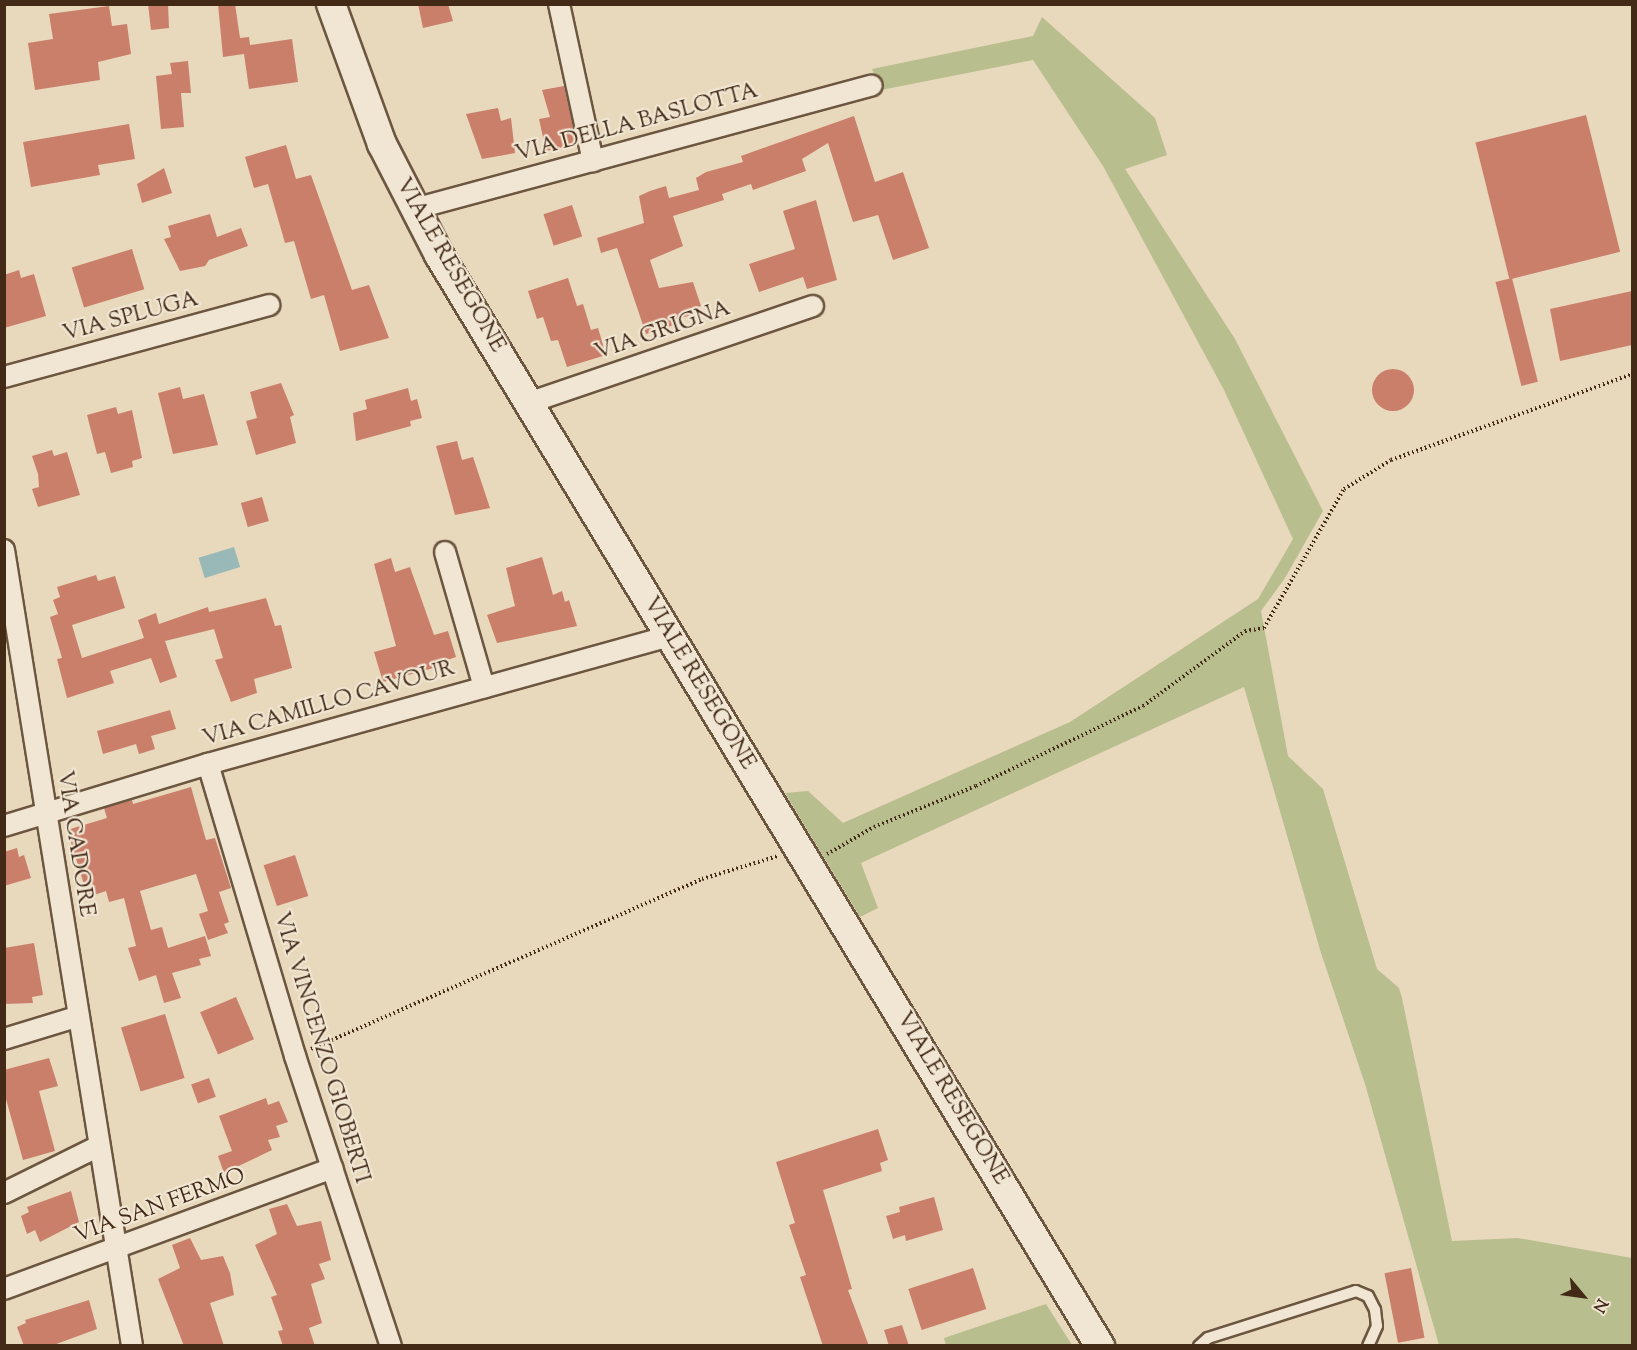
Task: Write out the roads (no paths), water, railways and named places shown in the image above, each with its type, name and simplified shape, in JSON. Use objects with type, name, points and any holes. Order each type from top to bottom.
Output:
[{"type":"street","name":"VIALE RESEGONE","points":[[331,4],[382,144],[414,209],[528,403],[1100,1346]]},
{"type":"street","points":[[559,4],[593,161]]},
{"type":"street","name":"VIA DELLA BASLOTTA","points":[[414,209],[872,85]]},
{"type":"street","name":"VIA SPLUGA","points":[[4,377],[269,305]]},
{"type":"street","name":"VIA GRIGNA","points":[[528,403],[813,306]]},
{"type":"street","name":"VIA CADORE","points":[[4,550],[44,813],[132,1346]]},
{"type":"street","points":[[445,552],[484,687]]},
{"type":"street","name":"VIA CAMILLO CAVOUR","points":[[4,826],[208,764],[669,636]]},
{"type":"street","name":"VIA VINCENZO GIOBERTI","points":[[208,764],[295,1056],[391,1346]]},
{"type":"street","points":[[4,1039],[78,1016]]},
{"type":"street","points":[[4,1193],[99,1146]]},
{"type":"street","name":"VIA SAN FERMO","points":[[4,1289],[332,1168]]},
{"type":"lane","points":[[1199,1346],[1208,1338],[1356,1291],[1368,1296],[1375,1310],[1377,1326],[1368,1346]]},
{"type":"water","points":[[234,547],[240,567],[205,578],[199,558]]}]
